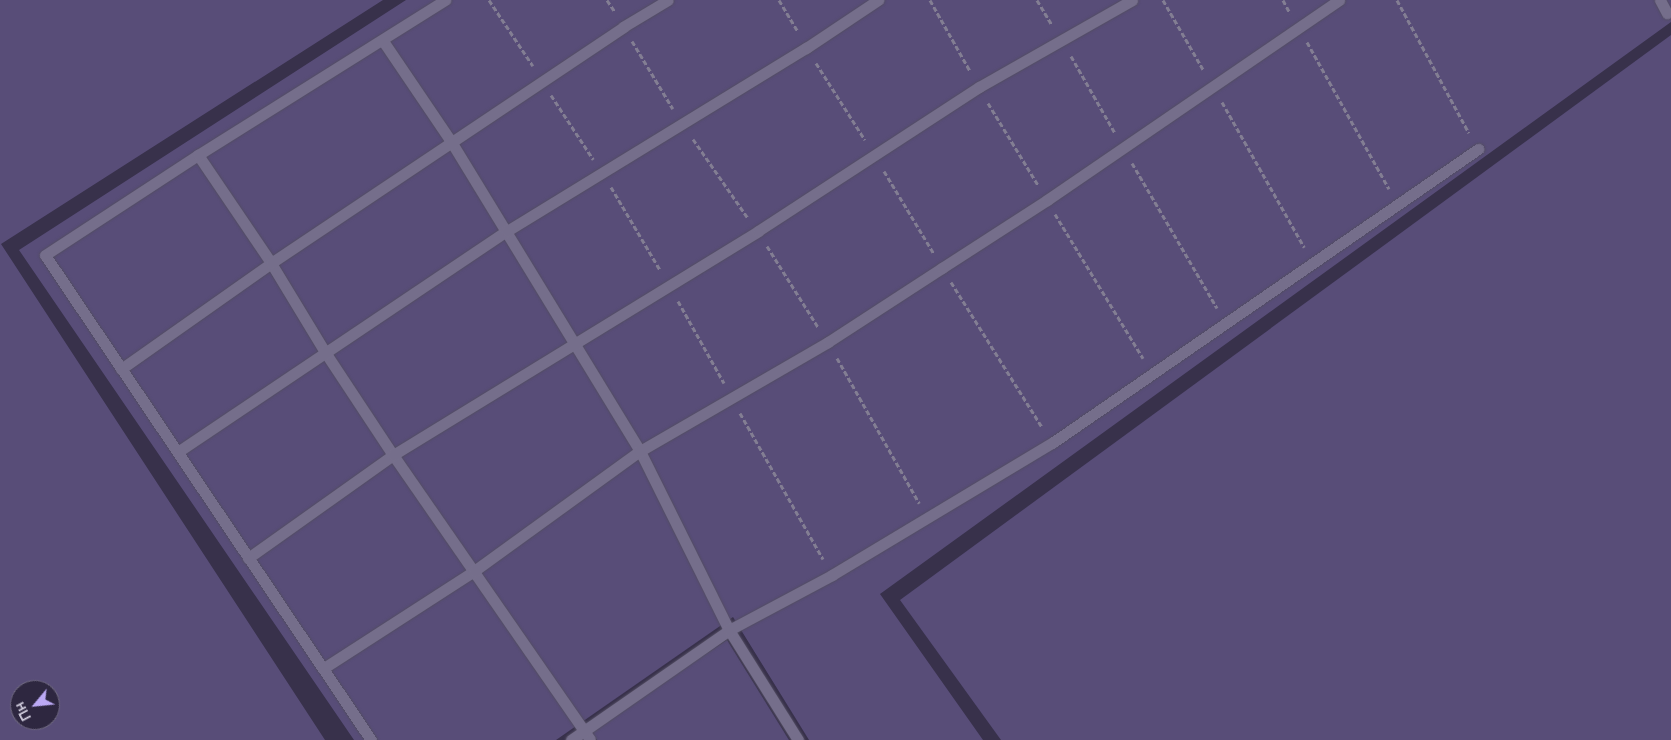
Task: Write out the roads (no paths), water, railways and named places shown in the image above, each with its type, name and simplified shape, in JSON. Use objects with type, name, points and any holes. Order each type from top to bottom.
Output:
[{"type":"lane","points":[[371,740],[248,558],[179,451],[121,370],[45,254],[198,155],[445,0]]},
{"type":"lane","points":[[121,370],[270,263],[452,143],[623,26],[668,0]]},
{"type":"lane","points":[[179,451],[507,232],[806,48],[878,0]]},
{"type":"lane","points":[[248,558],[393,455],[758,231],[979,87],[1132,0]]},
{"type":"lane","points":[[324,668],[474,571],[640,452],[828,342],[942,268],[1339,0]]},
{"type":"lane","points":[[1660,0],[1668,13]]},
{"type":"lane","points":[[382,41],[452,143],[640,452],[729,630],[798,740]]},
{"type":"lane","points":[[571,740],[587,735],[729,630],[832,575],[1052,443],[1478,149]]},
{"type":"lane","points":[[198,155],[270,263],[325,352],[393,455],[587,735]]}]
